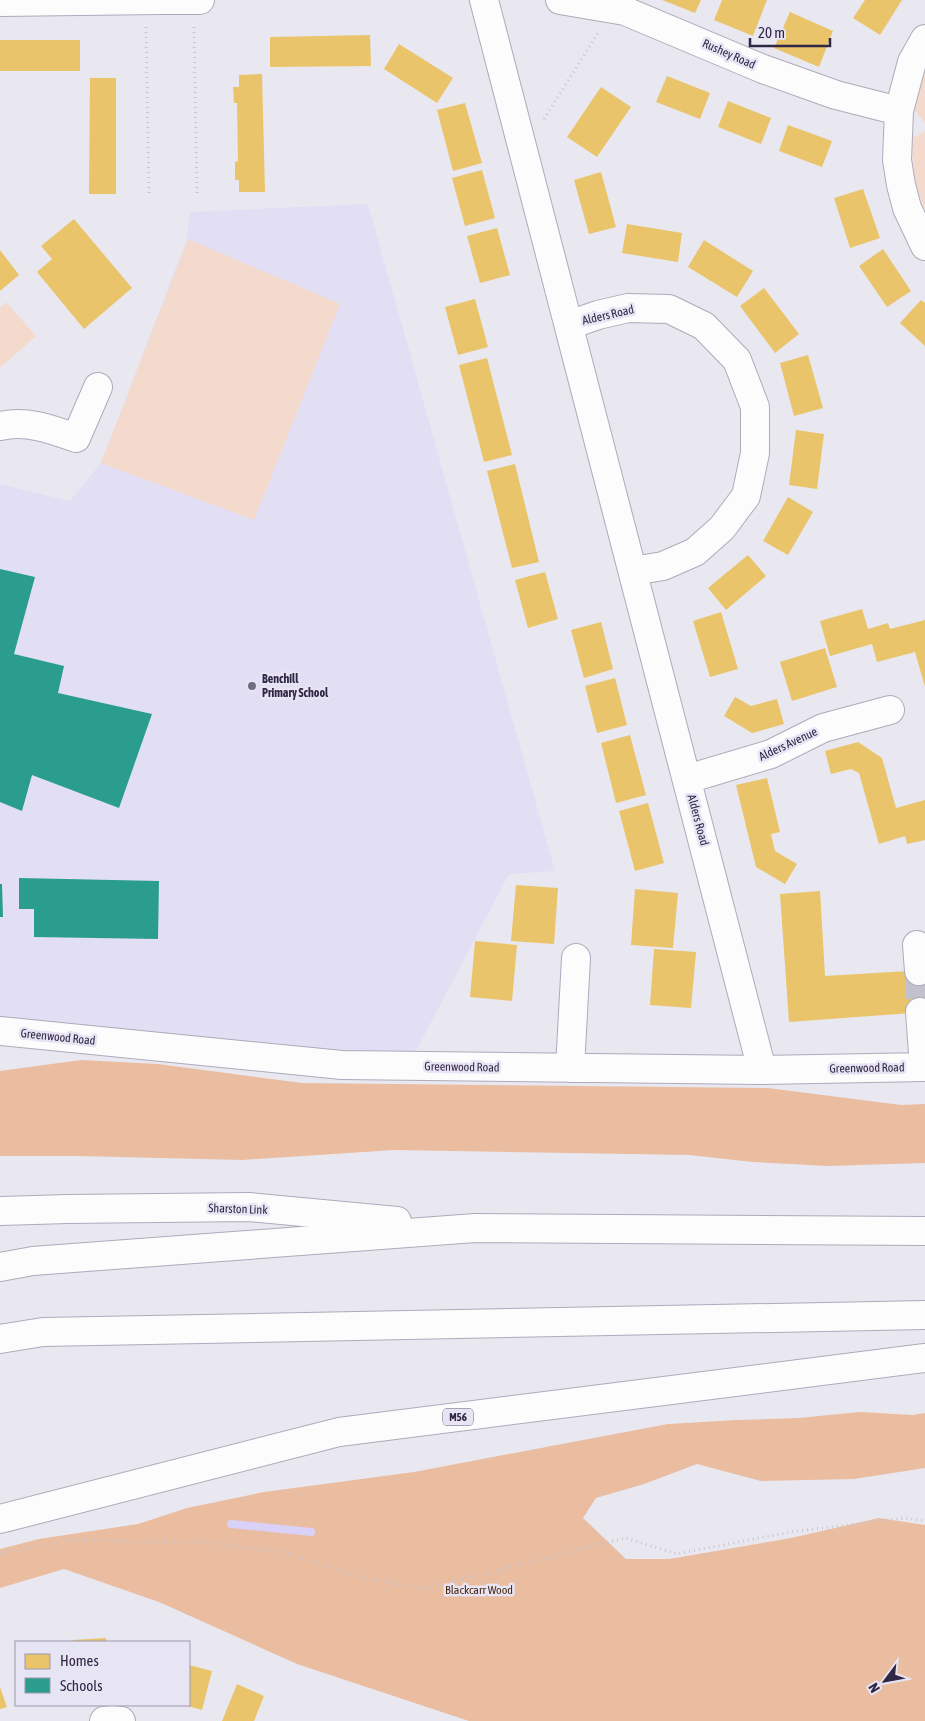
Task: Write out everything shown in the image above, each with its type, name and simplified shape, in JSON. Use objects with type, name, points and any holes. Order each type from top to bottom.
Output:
[{"type":"main road","points":[[0,2],[200,0]]},
{"type":"main road","name":"Alders Road","points":[[484,0],[762,1070]]},
{"type":"main road","name":"Rushey Road","points":[[560,0],[625,11],[762,69],[836,95],[899,111]]},
{"type":"main road","points":[[925,39],[912,62],[899,111],[897,160],[907,208],[925,246]]},
{"type":"main road","name":"Alders Road","points":[[569,325],[598,315],[628,308],[669,308],[704,326],[737,360],[754,407],[755,453],[746,496],[722,528],[695,552],[663,566],[633,571]]},
{"type":"main road","points":[[0,426],[13,423],[44,427],[76,438],[98,386]]},
{"type":"main road","name":"Alders Avenue","points":[[687,779],[771,754],[823,728],[890,710]]},
{"type":"main road","points":[[570,1068],[576,958]]},
{"type":"main road","points":[[920,1012],[925,1067]]},
{"type":"main road","name":"Greenwood Road","points":[[0,1031],[342,1065],[762,1070],[925,1067]]},
{"type":"main road","name":"Sharston Link","points":[[0,1211],[249,1207],[475,1228]]},
{"type":"main road","points":[[0,1268],[33,1261],[475,1228],[925,1231]]},
{"type":"main road","points":[[0,1339],[43,1332],[492,1325],[925,1315]]},
{"type":"main road","name":"M56","points":[[0,1519],[339,1432],[925,1358]]},
{"type":"main road","points":[[104,1721],[121,1721]]},
{"type":"path","points":[[146,0],[148,196]]},
{"type":"path","points":[[194,0],[197,196]]},
{"type":"path","points":[[520,138],[535,133],[613,9]]},
{"type":"path","points":[[0,1553],[70,1540],[217,1543],[284,1552],[360,1577],[424,1589],[626,1538],[677,1554],[790,1532],[905,1518],[925,1521]]},
{"type":"shaded area","points":[[925,74],[925,124],[914,110]]},
{"type":"shaded area","points":[[925,131],[925,209],[918,192],[914,174],[912,137]]},
{"type":"shaded area","name":"Benchill Primary School","points":[[368,204],[555,871],[509,874],[408,1066],[0,1031],[0,484],[70,501],[101,463],[187,239],[190,212]]},
{"type":"shaded area","points":[[188,239],[340,304],[254,520],[101,463]]},
{"type":"shaded area","points":[[6,302],[36,336],[0,368],[0,308]]},
{"type":"green space","points":[[81,1060],[158,1064],[302,1083],[768,1088],[901,1105],[925,1104],[925,1163],[828,1166],[753,1162],[689,1155],[394,1150],[242,1160],[0,1156],[0,1071]]},
{"type":"green space","name":"Blackcarr Wood","points":[[859,1412],[913,1415],[925,1413],[925,1468],[854,1479],[761,1481],[697,1464],[644,1484],[596,1498],[583,1518],[626,1559],[669,1559],[791,1538],[879,1518],[925,1525],[925,1721],[469,1721],[297,1664],[159,1602],[64,1569],[0,1588],[0,1549],[39,1539],[138,1524],[187,1508],[264,1492],[414,1472],[668,1424],[799,1418]]},
{"type":"building: Homes","points":[[662,0],[701,0],[695,13]]},
{"type":"building: Homes","points":[[722,0],[767,0],[753,36],[714,20]]},
{"type":"building: Homes","points":[[865,0],[902,0],[880,35],[853,18]]},
{"type":"building: Homes","points":[[790,12],[833,31],[819,67],[774,48]]},
{"type":"building: Homes","points":[[370,35],[371,66],[270,67],[270,37]]},
{"type":"building: Homes","points":[[0,40],[80,40],[80,71],[0,71]]},
{"type":"building: Homes","points":[[399,44],[453,78],[437,103],[384,69]]},
{"type":"building: Homes","points":[[262,74],[265,192],[239,192],[239,180],[235,180],[235,162],[238,161],[237,103],[234,103],[233,87],[239,87],[239,75]]},
{"type":"building: Homes","points":[[667,76],[710,93],[700,119],[656,102]]},
{"type":"building: Homes","points":[[90,78],[116,78],[116,194],[89,194]]},
{"type":"building: Homes","points":[[601,87],[631,107],[597,157],[567,137]]},
{"type":"building: Homes","points":[[728,101],[771,118],[761,144],[718,127]]},
{"type":"building: Homes","points":[[465,103],[482,163],[453,171],[437,110]]},
{"type":"building: Homes","points":[[788,125],[832,141],[822,167],[779,151]]},
{"type":"building: Homes","points":[[482,170],[495,218],[465,226],[452,178]]},
{"type":"building: Homes","points":[[601,172],[616,227],[589,234],[574,180]]},
{"type":"building: Homes","points":[[863,189],[880,238],[850,248],[834,198]]},
{"type":"building: Homes","points":[[74,219],[132,288],[84,329],[37,272],[52,259],[41,246]]},
{"type":"building: Homes","points":[[627,224],[682,233],[678,262],[622,253]]},
{"type":"building: Homes","points":[[497,228],[510,275],[480,283],[467,236]]},
{"type":"building: Homes","points":[[704,240],[753,271],[737,297],[688,267]]},
{"type":"building: Homes","points":[[883,249],[911,291],[887,307],[859,266]]},
{"type":"building: Homes","points":[[0,250],[19,275],[0,291]]},
{"type":"building: Homes","points":[[764,288],[799,334],[775,353],[740,306]]},
{"type":"building: Homes","points":[[475,299],[488,347],[458,355],[445,307]]},
{"type":"building: Homes","points":[[921,300],[925,303],[925,346],[900,323]]},
{"type":"building: Homes","points":[[808,355],[823,408],[794,416],[780,363]]},
{"type":"building: Homes","points":[[487,358],[512,455],[484,462],[459,365]]},
{"type":"building: Homes","points":[[796,430],[824,434],[817,489],[789,485]]},
{"type":"building: Homes","points":[[515,464],[539,562],[512,568],[487,471]]},
{"type":"building: Homes","points":[[788,497],[813,512],[788,555],[763,541]]},
{"type":"building: Homes","points":[[748,555],[766,576],[726,610],[708,588]]},
{"type":"building: Homes","points":[[545,572],[558,619],[528,628],[515,580]]},
{"type":"building: Homes","points":[[862,609],[868,629],[888,623],[890,629],[925,620],[925,687],[915,652],[877,662],[872,644],[830,656],[820,621]]},
{"type":"building: Homes","points":[[721,612],[738,669],[710,677],[693,621]]},
{"type":"building: Homes","points":[[601,622],[613,669],[584,678],[571,630]]},
{"type":"building: Homes","points":[[825,648],[837,687],[792,701],[780,662]]},
{"type":"building: Homes","points":[[615,678],[627,725],[597,733],[585,686]]},
{"type":"building: Homes","points":[[735,697],[751,706],[777,699],[784,724],[752,733],[724,716]]},
{"type":"building: Homes","points":[[630,735],[646,795],[616,803],[601,743]]},
{"type":"building: Homes","points":[[858,742],[882,758],[896,808],[925,800],[925,840],[907,844],[905,836],[879,844],[859,773],[851,769],[831,774],[825,751]]},
{"type":"building: Homes","points":[[767,778],[780,832],[771,834],[775,851],[797,864],[785,884],[756,867],[736,785]]},
{"type":"building: Homes","points":[[648,803],[664,863],[635,871],[619,811]]},
{"type":"building: Homes","points":[[516,885],[558,888],[554,944],[511,941]]},
{"type":"building: Homes","points":[[635,889],[678,893],[673,948],[631,945]]},
{"type":"building: Homes","points":[[820,891],[825,976],[925,970],[925,1012],[789,1022],[780,894]]},
{"type":"building: Homes","points":[[475,941],[517,945],[512,1001],[470,997]]},
{"type":"building: Homes","points":[[654,949],[696,952],[691,1008],[650,1005]]},
{"type":"building: Homes","points":[[106,1638],[106,1641],[73,1640]]},
{"type":"building: Homes","points":[[190,1665],[212,1671],[202,1710],[188,1706],[190,1706]]},
{"type":"building: Homes","points":[[237,1684],[264,1696],[254,1721],[222,1721]]},
{"type":"building: Homes","points":[[0,1687],[7,1707],[0,1709]]},
{"type":"building: Schools","points":[[0,569],[35,577],[14,654],[64,666],[58,693],[152,714],[119,808],[32,775],[22,811],[0,802]]},
{"type":"building: Schools","points":[[19,878],[159,881],[158,939],[34,937],[34,909],[19,909]]},
{"type":"building: Schools","points":[[0,884],[2,884],[3,917],[0,917]]},
{"type":"waterway","points":[[231,1524],[311,1532]]},
{"type":"tunnel","points":[[919,971],[920,1012]]},
{"type":"place","name":"Benchill Primary School","points":[[252,686]]}]
